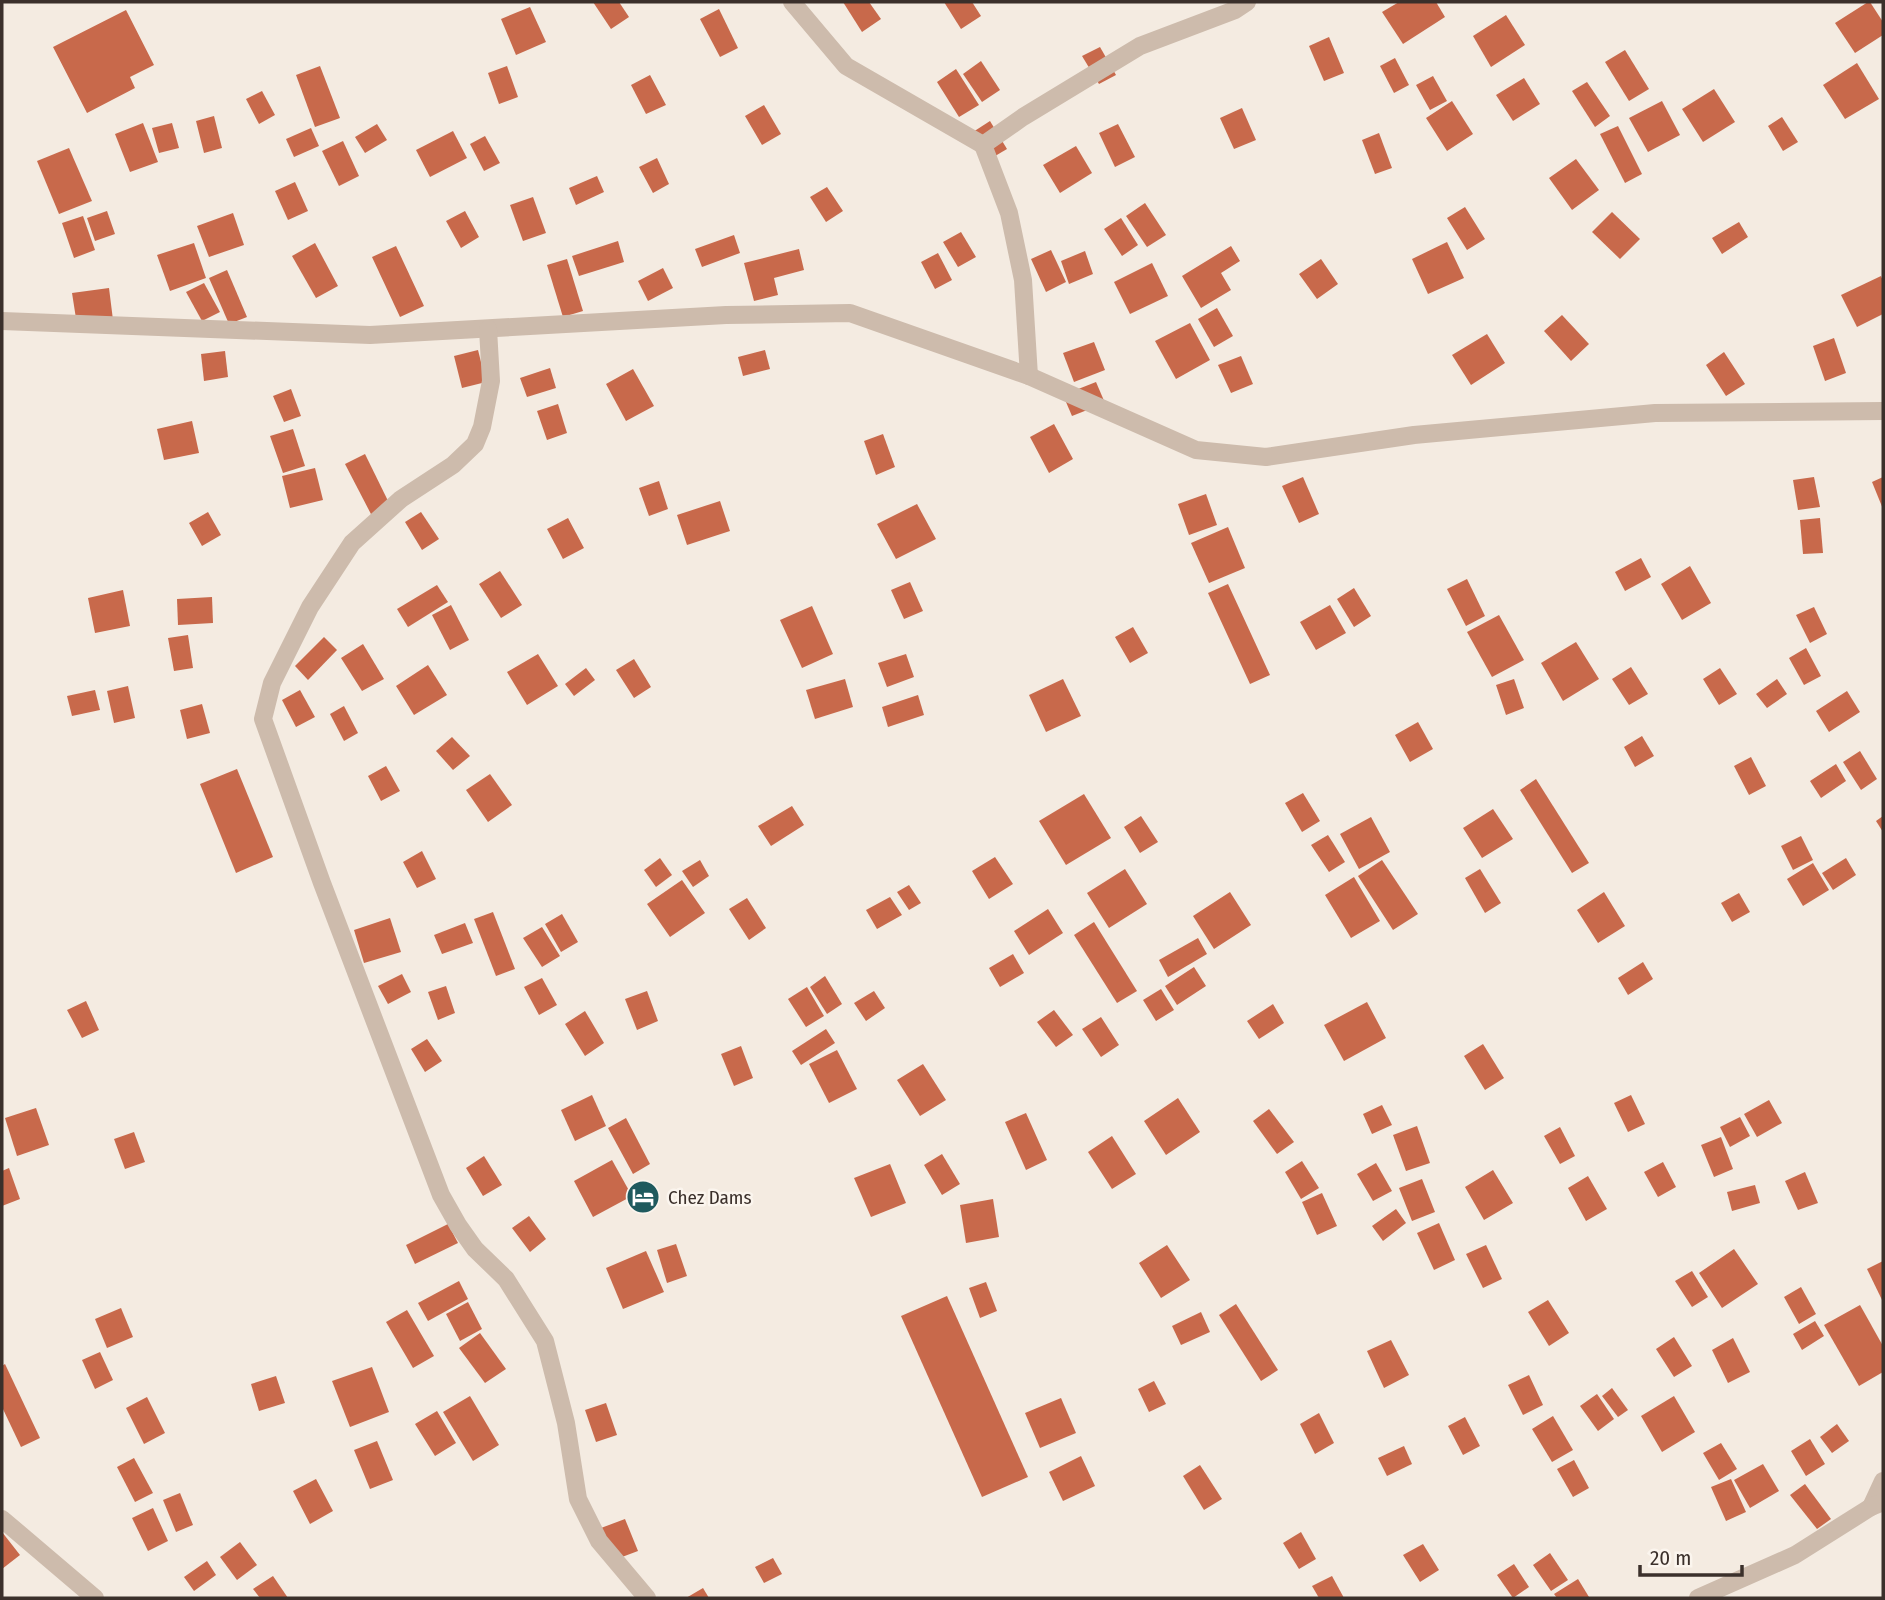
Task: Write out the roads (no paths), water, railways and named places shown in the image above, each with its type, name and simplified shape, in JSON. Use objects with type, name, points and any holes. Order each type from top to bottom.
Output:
[{"type":"street","points":[[792,2],[846,66],[983,145],[1009,213],[1023,280],[1029,376]]},
{"type":"street","points":[[983,145],[1023,117],[1140,46],[1235,10],[1247,2]]},
{"type":"street","points":[[2,321],[370,335],[726,315],[850,313],[1029,376],[1195,450],[1266,457],[1414,435],[1655,413],[1883,411]]},
{"type":"street","points":[[488,329],[491,381],[482,427],[475,444],[453,465],[401,499],[352,544],[310,607],[272,683],[263,719],[322,883],[442,1195],[458,1225],[475,1249],[506,1279],[545,1341],[566,1423],[578,1499],[598,1541],[647,1598]]},
{"type":"street","points":[[1698,1598],[1795,1555],[1877,1505],[1883,1481]]},
{"type":"street","points":[[2,1519],[95,1598]]},
{"type":"place","name":"Chez Dams","points":[[643,1197]]}]
